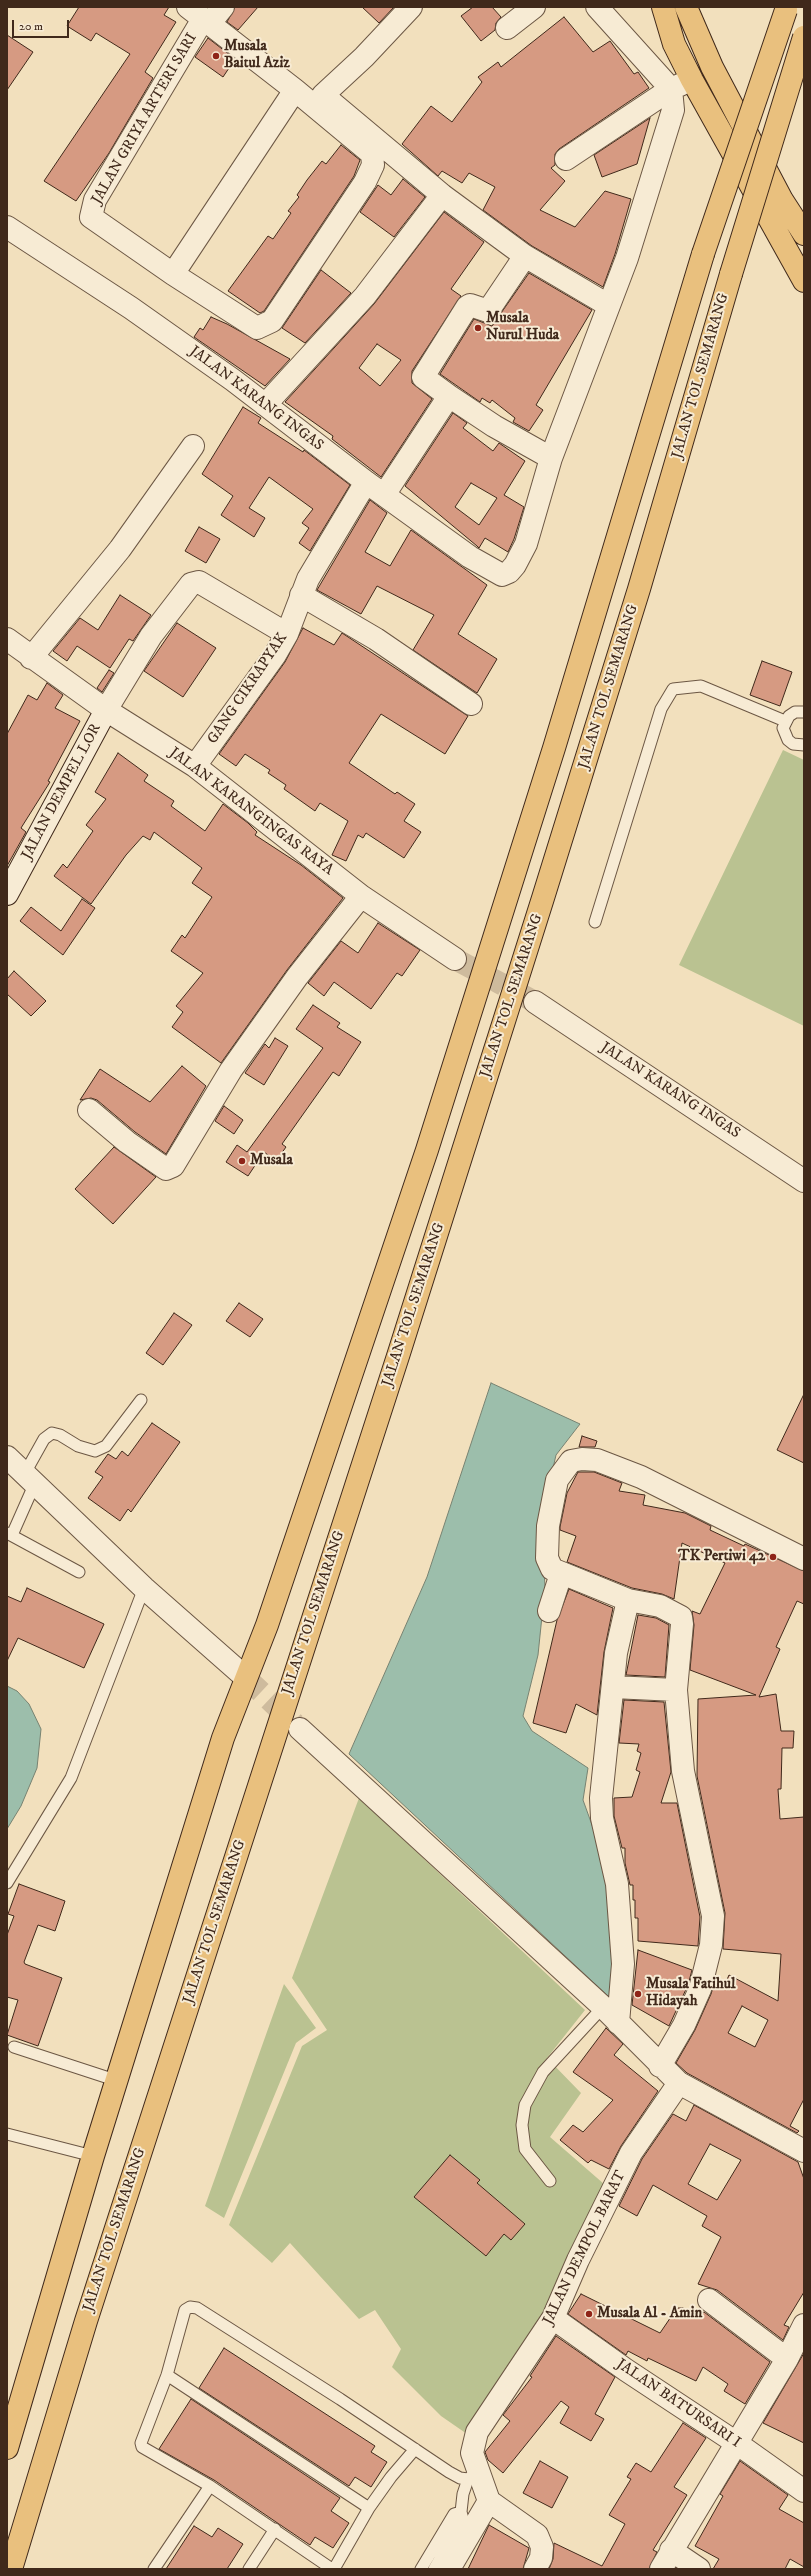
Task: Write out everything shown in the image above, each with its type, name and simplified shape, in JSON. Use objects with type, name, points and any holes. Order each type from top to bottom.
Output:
[{"type":"main road","points":[[663,7],[674,44],[692,80],[804,281]]},
{"type":"main road","points":[[686,7],[712,67],[782,200],[804,234]]},
{"type":"main road","points":[[7,2448],[93,2156],[118,2081],[223,1738],[267,1625],[427,1150],[554,748],[704,254],[786,8]]},
{"type":"main road","name":"JALAN TOL SEMARANG","points":[[11,2569],[86,2321],[399,1353],[552,868],[639,589],[731,274],[804,36]]},
{"type":"street","points":[[323,95],[364,56],[411,7]]},
{"type":"street","points":[[507,28],[534,7]]},
{"type":"street","points":[[525,256],[488,311],[470,305],[467,307],[423,377],[494,426],[551,458],[626,258],[673,110],[671,89],[597,7]]},
{"type":"street","points":[[206,11],[323,95],[442,195],[525,256],[608,306]]},
{"type":"street","name":"JALAN GRIYA ARTERI SARI","points":[[206,11],[295,90],[372,154],[373,165],[364,182],[272,321],[264,327],[257,328],[173,274],[91,217],[95,200],[206,11]]},
{"type":"street","points":[[566,159],[671,89],[692,80]]},
{"type":"street","points":[[173,274],[295,90]]},
{"type":"street","points":[[265,405],[365,296],[442,195]]},
{"type":"street","name":"JALAN KARANG INGAS","points":[[7,227],[138,313],[265,405],[384,496],[470,557],[502,575],[509,572],[515,565],[526,544],[551,458]]},
{"type":"street","points":[[384,496],[449,396]]},
{"type":"street","points":[[31,658],[120,550],[193,446]]},
{"type":"street","name":"GANG CIKRAPYAK","points":[[195,766],[275,655],[287,634],[308,579],[366,482]]},
{"type":"street","name":"JALAN DEMPEL LOR","points":[[7,894],[106,710],[151,636],[191,584],[199,582],[287,634]]},
{"type":"street","points":[[301,596],[376,639],[471,704]]},
{"type":"street","name":"JALAN KARANGINGAS RAYA","points":[[7,640],[106,710],[195,766],[361,896],[455,959]]},
{"type":"street","points":[[89,1110],[107,1123],[127,1142],[166,1169],[173,1166],[231,1070],[297,977],[361,896]]},
{"type":"street","name":"JALAN KARANG INGAS","points":[[535,1002],[804,1181]]},
{"type":"street","points":[[7,1457],[144,1588],[245,1677]]},
{"type":"street","points":[[660,2066],[684,2025],[700,1989],[711,1945],[713,1916],[683,1771],[676,1690],[682,1624],[680,1617],[660,1606],[628,1600],[552,1569],[547,1558],[552,1503],[556,1480],[561,1471],[571,1461],[582,1459],[597,1460],[640,1477],[804,1559]]},
{"type":"street","points":[[549,1611],[562,1574]]},
{"type":"street","points":[[618,2024],[623,1964],[620,1921],[617,1884],[602,1818],[601,1798],[616,1653],[628,1600]]},
{"type":"street","points":[[613,1687],[676,1690]]},
{"type":"street","points":[[300,1729],[603,2007],[618,2024],[679,2083],[804,2151]]},
{"type":"street","name":"JALAN DEMPOL BARAT","points":[[489,2502],[473,2475],[472,2453],[478,2432],[553,2318],[578,2260],[631,2152],[679,2083]]},
{"type":"street","points":[[708,2300],[786,2359]]},
{"type":"street","name":"JALAN BATURSARI I","points":[[553,2318],[626,2370],[735,2442],[804,2490]]},
{"type":"street","points":[[661,2569],[735,2442],[786,2359],[804,2325]]},
{"type":"street","points":[[449,2569],[489,2502],[537,2535],[542,2547],[541,2558],[535,2569]]},
{"type":"street","points":[[671,2550],[699,2569]]},
{"type":"lane","points":[[595,922],[661,709],[673,689],[701,686],[785,721]]},
{"type":"lane","points":[[804,712],[795,712],[785,721],[783,728],[788,740],[793,744],[804,745]]},
{"type":"lane","points":[[79,1572],[9,1534],[44,1439],[52,1433],[60,1435],[78,1446],[94,1451],[106,1446],[141,1400]]},
{"type":"lane","points":[[7,1883],[71,1778],[144,1588]]},
{"type":"lane","points":[[550,2181],[525,2149],[522,2125],[525,2105],[543,2072],[603,2007]]},
{"type":"lane","points":[[14,2047],[118,2081]]},
{"type":"lane","points":[[7,2134],[93,2156]]},
{"type":"lane","points":[[415,2449],[369,2508],[333,2569],[210,2486],[142,2447],[141,2443],[167,2375],[185,2310],[190,2307],[197,2308],[415,2449],[449,2472],[460,2478],[473,2475]]},
{"type":"lane","points":[[167,2375],[369,2508]]},
{"type":"lane","points":[[434,2569],[463,2519],[461,2512],[473,2475]]},
{"type":"lane","points":[[154,2569],[210,2486]]},
{"type":"lane","points":[[421,2569],[454,2514],[461,2512]]},
{"type":"lane","points":[[249,2569],[275,2529]]},
{"type":"shaded area","points":[[783,750],[804,760],[804,1026],[679,965]]},
{"type":"shaded area","points":[[491,1383],[580,1424],[556,1455],[541,1521],[545,1587],[538,1655],[523,1716],[532,1731],[588,1768],[583,1800],[614,1886],[618,1974],[609,1997],[349,1754],[427,1577]]},
{"type":"shaded area","points":[[7,1686],[17,1691],[29,1704],[41,1729],[37,1768],[21,1806],[7,1829]]},
{"type":"shaded area","points":[[359,1798],[585,2010],[547,2058],[581,2093],[550,2137],[604,2184],[574,2260],[520,2354],[467,2434],[441,2416],[392,2367],[401,2349],[375,2310],[359,2319],[290,2243],[272,2263],[229,2225],[302,2046],[327,2030],[292,1978]]},
{"type":"shaded area","points":[[284,1984],[316,2028],[296,2043],[224,2218],[205,2206]]},
{"type":"building","points":[[79,7],[169,7],[164,15],[176,22],[145,72],[153,78],[109,153],[76,201],[44,181],[130,54],[96,33],[91,41],[67,26]]},
{"type":"building","points":[[235,7],[258,7],[238,30],[227,22]]},
{"type":"building","points":[[362,7],[394,7],[379,23]]},
{"type":"building","points":[[473,7],[492,7],[501,17],[496,23],[495,30],[481,41],[461,16]]},
{"type":"building","points":[[564,17],[593,52],[610,41],[634,74],[638,72],[649,88],[559,149],[555,154],[555,165],[551,168],[565,181],[540,210],[575,227],[605,191],[631,199],[615,254],[603,287],[532,246],[483,210],[495,187],[469,173],[462,183],[442,171],[438,176],[402,144],[431,106],[452,122],[482,82],[478,77],[498,62],[501,67]]},
{"type":"building","points":[[7,35],[33,52],[7,90]]},
{"type":"building","name":"Musala Baitul Aziz","points":[[208,38],[235,59],[223,77],[195,57]]},
{"type":"building","points":[[650,118],[637,164],[602,177],[594,155]]},
{"type":"building","points":[[341,145],[360,160],[354,176],[264,311],[260,313],[228,291],[268,236],[273,239],[291,213],[288,211],[299,197],[297,195],[307,180],[322,161],[326,164]]},
{"type":"building","points":[[403,179],[425,197],[394,237],[360,212],[378,185],[391,195]]},
{"type":"building","points":[[444,212],[484,242],[451,289],[461,296],[412,371],[412,383],[432,399],[381,477],[332,439],[333,436],[285,402],[374,304]],"holes":[[[377,344],[401,360],[380,386],[359,368]]]},
{"type":"building","points":[[321,270],[351,293],[305,343],[282,328]]},
{"type":"building","points":[[529,273],[592,310],[536,405],[543,410],[529,431],[513,422],[515,418],[492,400],[490,403],[482,398],[480,402],[440,374],[474,319],[492,326]]},
{"type":"building","points":[[211,317],[227,324],[290,359],[265,386],[194,337],[200,328],[203,330]]},
{"type":"building","points":[[243,407],[261,418],[258,423],[303,452],[304,450],[350,485],[310,551],[299,543],[309,528],[302,523],[313,509],[269,477],[249,508],[265,518],[254,537],[221,515],[233,496],[202,474]]},
{"type":"building","points":[[453,413],[467,423],[463,428],[493,451],[499,443],[525,461],[504,495],[524,507],[514,539],[508,552],[485,538],[479,548],[405,486]],"holes":[[[471,483],[497,498],[479,525],[455,507]]]},
{"type":"building","points":[[370,500],[387,513],[365,552],[390,566],[411,530],[487,585],[458,634],[497,659],[477,693],[413,650],[434,615],[377,586],[361,614],[317,590]]},
{"type":"building","points":[[199,527],[220,539],[206,563],[185,551]]},
{"type":"building","points":[[120,595],[151,615],[133,641],[129,639],[110,668],[77,646],[67,661],[53,651],[80,618],[98,630]]},
{"type":"building","points":[[177,623],[216,648],[183,697],[144,671]]},
{"type":"building","points":[[303,628],[334,645],[342,633],[468,716],[445,754],[381,714],[349,763],[395,794],[397,792],[415,804],[404,821],[421,832],[404,858],[366,833],[363,838],[358,835],[346,861],[332,855],[348,821],[320,803],[315,811],[284,789],[286,785],[268,773],[270,770],[245,754],[236,766],[219,754],[285,662]]},
{"type":"building","points":[[762,661],[792,672],[780,706],[750,695]]},
{"type":"building","points":[[109,670],[114,673],[102,692],[97,688]]},
{"type":"building","points":[[47,683],[63,695],[55,708],[80,721],[48,781],[50,782],[21,828],[26,832],[7,866],[7,734],[28,695],[37,700]]},
{"type":"building","points":[[118,753],[148,775],[144,781],[174,801],[171,806],[205,831],[223,804],[248,823],[257,832],[255,835],[301,865],[343,898],[287,970],[221,1063],[172,1027],[183,1012],[176,1006],[203,973],[171,951],[182,935],[185,938],[212,897],[192,883],[202,868],[154,832],[150,840],[143,836],[126,855],[91,904],[54,876],[63,864],[67,868],[93,831],[86,825],[106,799],[95,792]]},
{"type":"building","points":[[82,899],[95,908],[63,955],[20,921],[31,907],[61,931]]},
{"type":"building","points":[[378,923],[420,950],[402,976],[397,973],[371,1009],[334,982],[324,996],[308,983],[341,941],[358,953]]},
{"type":"building","points":[[14,971],[46,1001],[31,1016],[7,994],[7,979]]},
{"type":"building","points":[[313,1005],[340,1023],[337,1027],[361,1042],[339,1076],[333,1072],[282,1144],[286,1147],[276,1161],[264,1152],[248,1176],[226,1162],[237,1145],[247,1152],[323,1048],[296,1029]]},
{"type":"building","points":[[275,1038],[288,1046],[264,1085],[245,1073],[265,1044],[269,1048]]},
{"type":"building","points":[[182,1066],[206,1086],[166,1154],[135,1132],[97,1100],[91,1098],[80,1100],[100,1069],[150,1102]]},
{"type":"building","points":[[224,1106],[243,1120],[234,1134],[215,1121]]},
{"type":"building","points":[[114,1147],[156,1177],[113,1224],[75,1189]]},
{"type":"building","points":[[239,1303],[263,1319],[250,1337],[226,1321]]},
{"type":"building","points":[[174,1313],[192,1325],[163,1365],[146,1353]]},
{"type":"building","points":[[804,1394],[804,1463],[777,1450]]},
{"type":"building","points":[[152,1423],[180,1442],[131,1512],[128,1509],[120,1521],[88,1498],[103,1477],[95,1472],[108,1454],[116,1459],[122,1451],[128,1456]]},
{"type":"building","points":[[582,1436],[597,1441],[595,1447],[579,1447]]},
{"type":"building","points":[[578,1472],[594,1472],[622,1483],[619,1491],[645,1495],[643,1505],[685,1513],[711,1526],[710,1530],[804,1571],[804,1604],[797,1601],[776,1647],[780,1649],[759,1697],[776,1694],[781,1731],[794,1731],[793,1748],[782,1748],[781,1789],[778,1789],[780,1819],[804,1817],[804,2099],[790,2126],[799,2131],[797,2133],[687,2073],[676,2063],[695,2030],[711,1994],[716,1978],[726,1982],[729,1975],[778,2001],[781,1954],[723,1949],[725,1913],[697,1776],[698,1699],[756,1695],[690,1670],[694,1625],[692,1611],[700,1614],[725,1563],[682,1543],[674,1599],[662,1594],[632,1588],[567,1562],[576,1536],[560,1530],[567,1493]],"holes":[[[742,2006],[768,2020],[755,2047],[728,2033]]]},
{"type":"building","points":[[27,1588],[104,1624],[84,1668],[18,1638],[7,1661],[7,1596],[21,1602]]},
{"type":"building","points":[[569,1589],[613,1608],[604,1652],[597,1715],[576,1704],[566,1733],[533,1723],[557,1620]]},
{"type":"building","points":[[638,1615],[656,1618],[669,1625],[665,1677],[626,1675]]},
{"type":"building","points":[[624,1700],[664,1702],[671,1772],[661,1803],[677,1803],[700,1917],[698,1946],[638,1941],[638,1918],[635,1918],[633,1885],[630,1885],[625,1863],[625,1848],[622,1848],[614,1816],[614,1798],[632,1797],[640,1772],[636,1770],[641,1753],[637,1751],[639,1744],[619,1743]]},
{"type":"building","points":[[19,1884],[65,1901],[55,1931],[38,1925],[24,1962],[25,1964],[62,1978],[38,2046],[7,2035],[18,2000],[7,1997],[7,1935],[14,1916],[8,1914]]},
{"type":"building","points":[[638,1950],[692,1970],[688,1985],[669,2026],[632,2005]]},
{"type":"building","points":[[606,2028],[623,2044],[614,2055],[658,2091],[621,2146],[609,2169],[591,2160],[588,2163],[560,2140],[573,2125],[583,2132],[613,2100],[573,2072]]},
{"type":"building","points":[[694,2105],[798,2162],[804,2179],[804,2292],[784,2325],[789,2327],[783,2340],[717,2290],[698,2284],[721,2237],[702,2226],[707,2216],[653,2185],[637,2216],[619,2206],[642,2159],[673,2114],[686,2121]],"holes":[[[710,2144],[741,2160],[717,2200],[688,2184]]]},
{"type":"building","points":[[450,2155],[480,2180],[477,2183],[525,2224],[511,2240],[504,2234],[486,2256],[414,2197]]},
{"type":"building","points":[[581,2294],[660,2333],[677,2308],[683,2308],[695,2315],[704,2312],[770,2362],[745,2404],[724,2391],[728,2384],[703,2367],[696,2381],[648,2358],[647,2361],[628,2351],[626,2355],[568,2314]]},
{"type":"building","points":[[556,2336],[615,2377],[595,2414],[604,2419],[591,2441],[560,2423],[569,2407],[561,2401],[503,2473],[488,2460],[485,2452],[510,2421],[503,2415],[532,2377],[530,2376]]},
{"type":"building","points":[[224,2348],[375,2446],[371,2452],[387,2462],[371,2487],[355,2477],[349,2486],[199,2388]]},
{"type":"building","points":[[804,2353],[804,2443],[763,2423]]},
{"type":"building","points":[[191,2399],[340,2498],[331,2511],[349,2523],[333,2548],[315,2537],[310,2545],[214,2480],[159,2449]]},
{"type":"building","points":[[683,2423],[706,2438],[674,2487],[687,2495],[653,2550],[657,2552],[649,2569],[549,2569],[553,2559],[554,2543],[602,2566],[625,2524],[609,2515],[631,2479],[627,2477],[636,2463],[651,2472]]},
{"type":"building","points":[[540,2461],[568,2477],[552,2508],[523,2493]]},
{"type":"building","points":[[740,2461],[788,2495],[779,2509],[804,2523],[804,2567],[790,2559],[785,2569],[713,2569],[719,2559],[695,2546],[723,2496],[720,2494]]},
{"type":"building","points":[[489,2525],[529,2548],[523,2569],[468,2569]]},
{"type":"building","points":[[194,2526],[212,2537],[218,2528],[243,2544],[227,2569],[166,2569]]},
{"type":"tunnel","points":[[455,959],[535,1002]]},
{"type":"tunnel","points":[[245,1677],[295,1724]]},
{"type":"place","name":"Musala Baitul Aziz","points":[[216,56]]},
{"type":"place","name":"Musala Nurul Huda","points":[[478,328]]},
{"type":"place","name":"Musala","points":[[242,1161]]},
{"type":"place","name":"TK Pertiwi 42","points":[[773,1557]]},
{"type":"place","name":"Musala Fatihul Hidayah","points":[[638,1994]]},
{"type":"place","name":"Musala Al - Amin","points":[[589,2314]]}]
